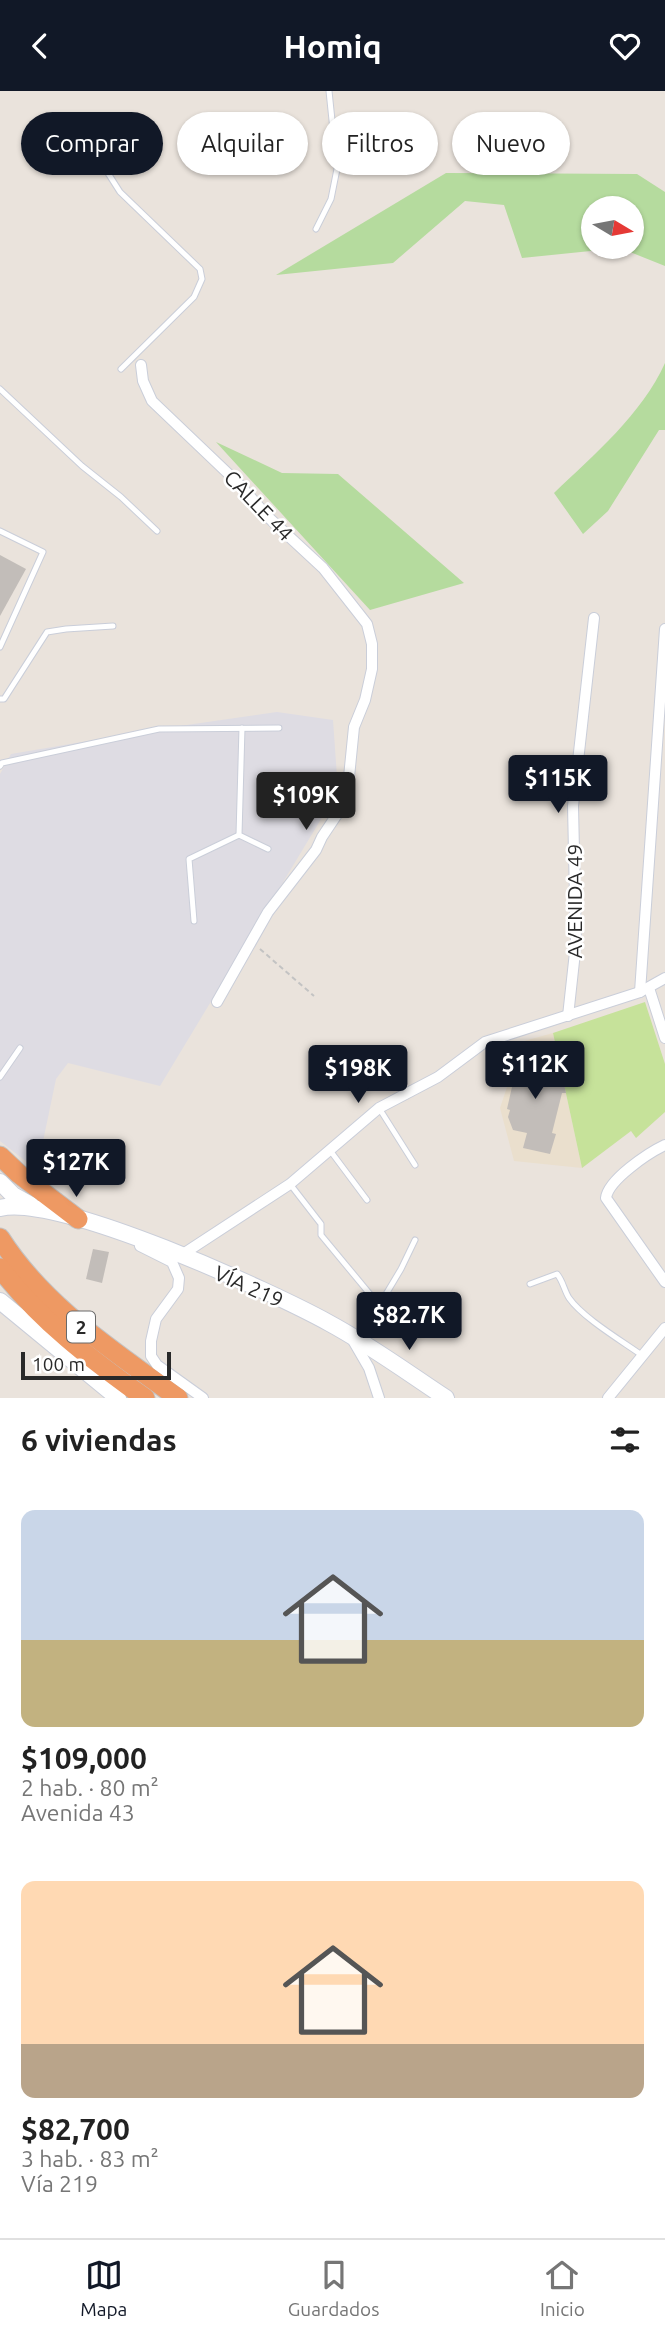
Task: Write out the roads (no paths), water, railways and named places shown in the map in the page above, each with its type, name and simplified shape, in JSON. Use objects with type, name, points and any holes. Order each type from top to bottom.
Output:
[{"type":"highway","points":[[0,1156],[78,1219]]},
{"type":"highway","name":"2","points":[[0,1238],[34,1282],[69,1316],[178,1398]]},
{"type":"highway","name":"2","points":[[0,1268],[24,1299],[62,1335],[145,1398]]},
{"type":"main road","name":"VÍA 219","points":[[0,1182],[13,1195],[37,1207],[104,1227],[187,1258],[311,1313],[446,1398]]},
{"type":"main road","name":"VÍA 219","points":[[0,1208],[37,1207]]},
{"type":"main road","points":[[0,1301],[118,1398]]},
{"type":"street","name":"CALLE 44","points":[[141,365],[143,381],[152,401],[238,482],[268,517],[323,568],[367,624],[372,649],[372,669],[365,699],[354,727],[348,787],[340,810],[321,837],[316,850],[268,912],[217,1002]]},
{"type":"street","name":"AVENIDA 49","points":[[568,1016],[576,943],[573,806],[594,618]]},
{"type":"street","points":[[665,629],[645,990],[665,1038]]},
{"type":"street","points":[[187,1258],[290,1184],[379,1108],[438,1076],[485,1042],[645,990],[665,978]]},
{"type":"street","points":[[665,1145],[654,1150],[612,1183],[606,1198],[665,1282]]},
{"type":"street","points":[[104,1227],[172,1262],[179,1277],[178,1289],[156,1319],[151,1356],[157,1365],[203,1398]]},
{"type":"street","points":[[608,1398],[665,1328]]},
{"type":"street","points":[[351,1337],[369,1368],[379,1398]]},
{"type":"lane","points":[[316,229],[331,199],[337,169],[329,91]]},
{"type":"lane","points":[[109,175],[120,192],[200,269],[202,279],[194,297],[121,369]]},
{"type":"lane","points":[[0,389],[156,531]]},
{"type":"lane","points":[[0,531],[43,552],[0,647]]},
{"type":"lane","points":[[0,699],[4,699],[47,632],[113,626]]},
{"type":"lane","points":[[239,835],[242,728]]},
{"type":"lane","points":[[0,766],[2,762],[159,729],[279,728]]},
{"type":"lane","points":[[239,835],[268,849]]},
{"type":"lane","points":[[194,921],[189,859],[239,835]]},
{"type":"lane","points":[[0,1077],[20,1048]]},
{"type":"lane","points":[[379,1108],[415,1165]]},
{"type":"lane","points":[[329,1149],[367,1200]]},
{"type":"lane","points":[[290,1184],[321,1224],[321,1235],[379,1305]]},
{"type":"lane","points":[[368,1326],[415,1240]]},
{"type":"lane","points":[[530,1285],[557,1274],[569,1298],[643,1356]]}]
